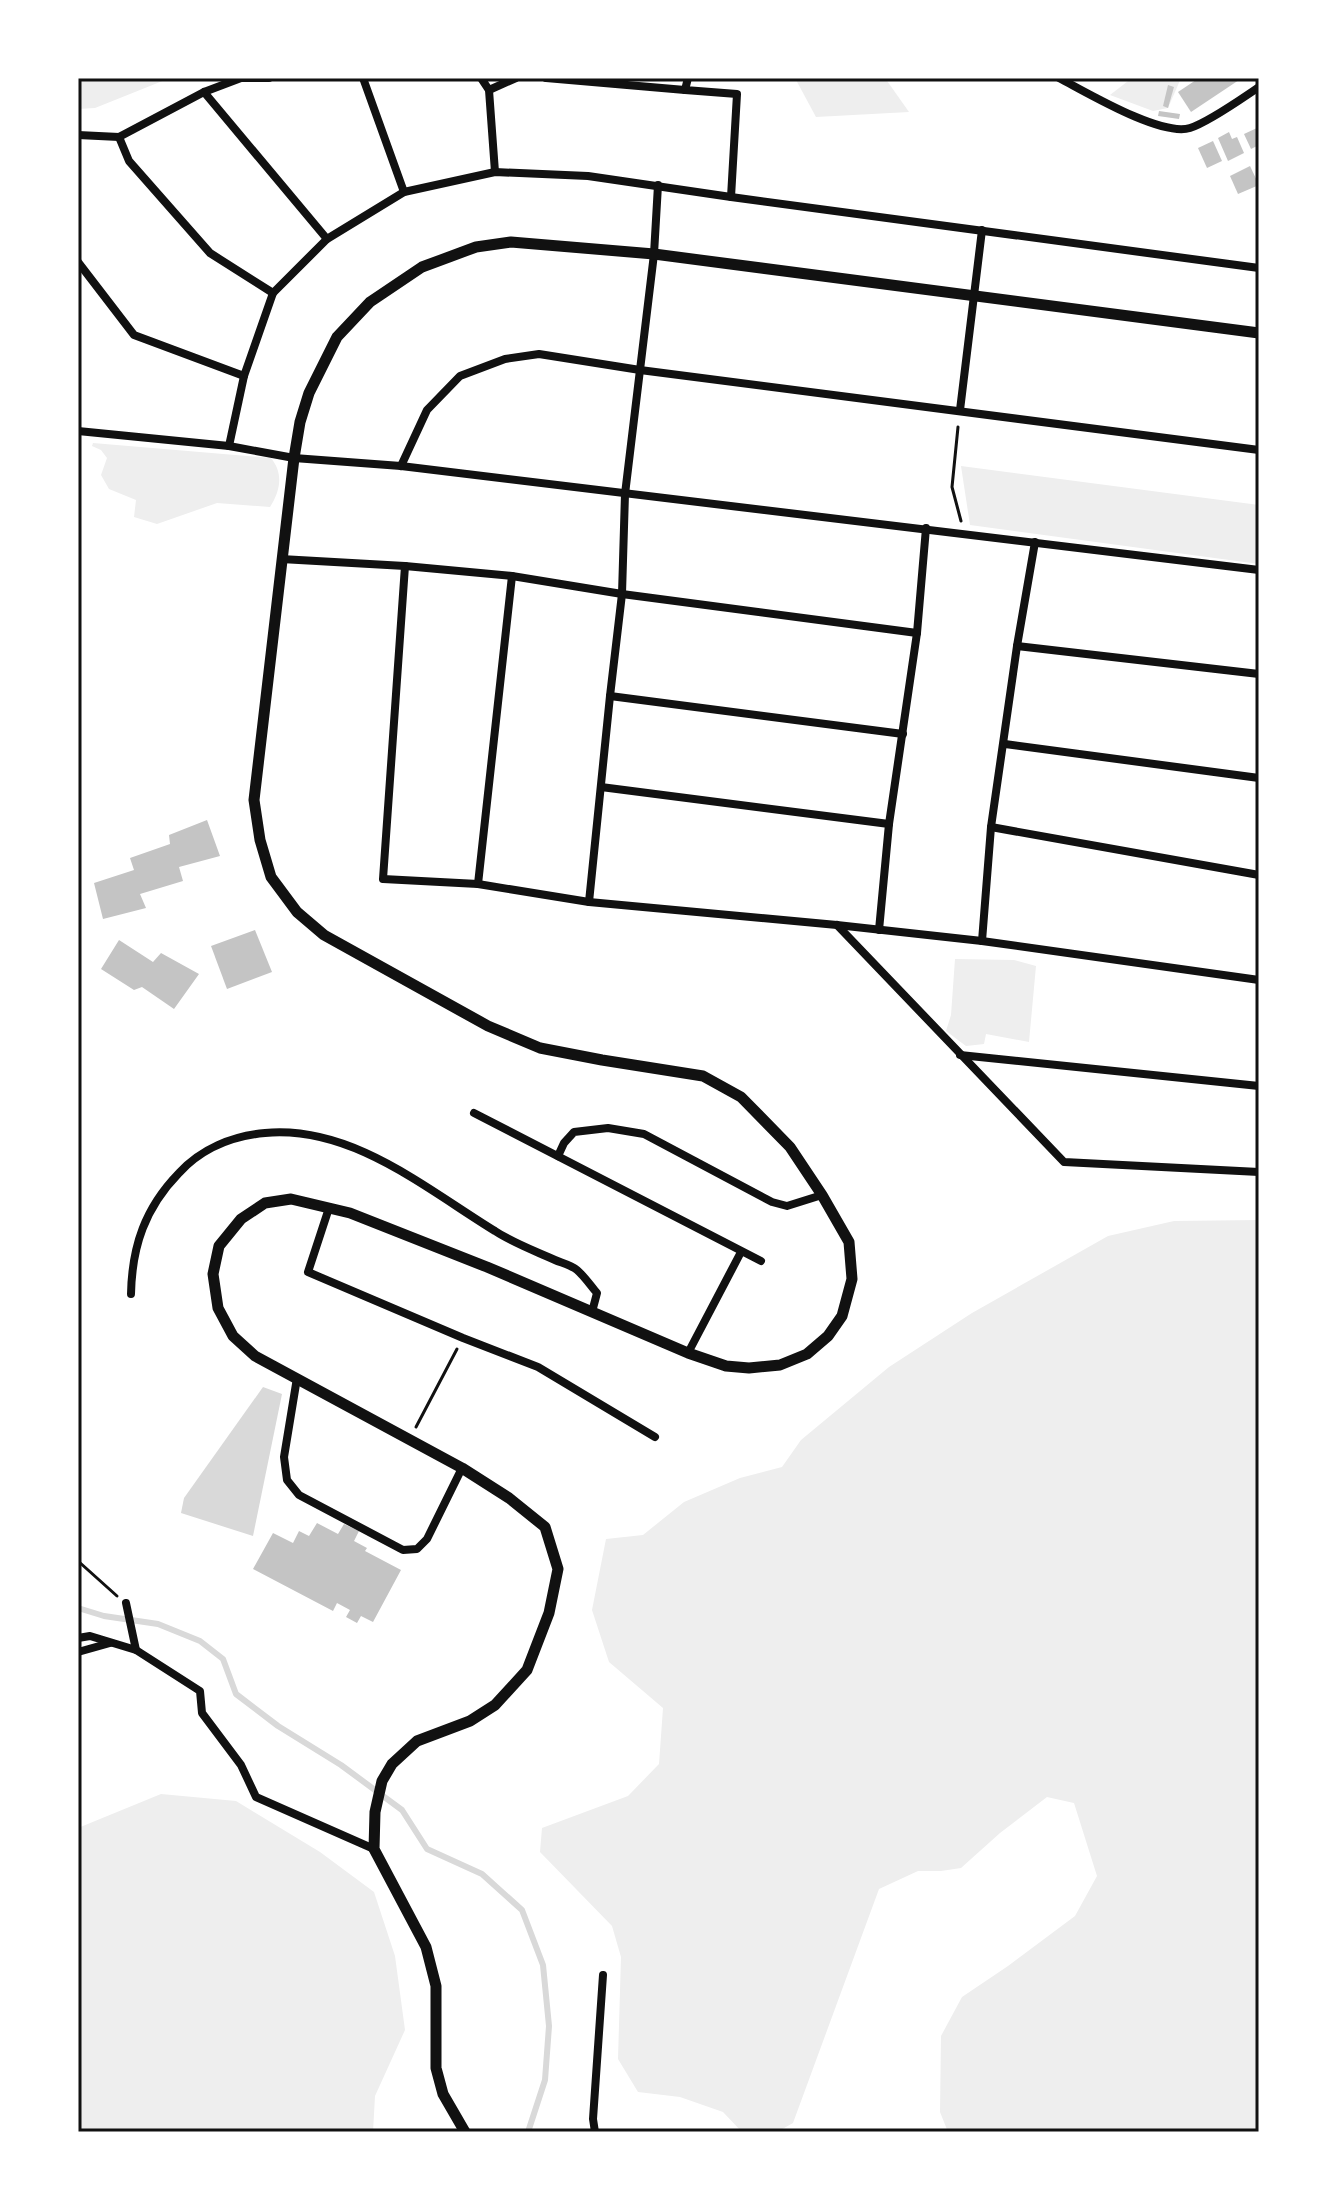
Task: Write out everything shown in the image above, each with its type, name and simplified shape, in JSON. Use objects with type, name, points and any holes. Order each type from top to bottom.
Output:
[{"type":"street","points":[[78,135],[119,137],[204,92],[241,78],[269,78]]},
{"type":"street","points":[[363,78],[404,192]]},
{"type":"street","points":[[481,78],[489,90],[495,172]]},
{"type":"street","points":[[489,90],[516,78]]},
{"type":"street","points":[[546,78],[737,94],[731,197]]},
{"type":"street","points":[[685,90],[688,78]]},
{"type":"street","points":[[1059,78],[1162,128],[1188,129],[1259,87]]},
{"type":"street","points":[[204,92],[327,239]]},
{"type":"street","points":[[119,137],[129,161],[210,253],[273,293]]},
{"type":"street","points":[[229,446],[244,376],[273,293],[327,239],[404,192],[495,172],[588,176],[1259,268]]},
{"type":"street","points":[[589,902],[622,594],[625,494],[654,254],[658,185]]},
{"type":"street","points":[[960,410],[982,230]]},
{"type":"street","points":[[465,2132],[443,2094],[436,2068],[436,1986],[426,1947],[374,1849],[376,1806],[382,1781],[392,1764],[417,1741],[470,1721],[495,1705],[527,1670],[549,1613],[558,1569],[545,1527],[509,1498],[462,1468],[255,1356],[233,1336],[218,1308],[213,1274],[219,1246],[241,1219],[265,1203],[291,1199],[350,1213],[487,1267],[688,1353],[726,1366],[749,1368],[780,1365],[807,1354],[828,1336],[842,1316],[852,1279],[849,1242],[790,1147],[741,1097],[703,1076],[540,1048],[488,1026],[324,935],[297,912],[271,877],[260,840],[254,800],[294,458],[309,393],[337,337],[370,302],[422,267],[476,247],[511,242],[654,254],[1259,333]]},
{"type":"street","points":[[78,262],[134,335],[244,376]]},
{"type":"street","points":[[401,466],[427,410],[460,376],[505,359],[539,354],[640,370],[1259,450]]},
{"type":"street","points":[[78,431],[229,446],[294,458],[401,466],[1259,570]]},
{"type":"street","points":[[879,930],[889,824],[917,633],[926,528]]},
{"type":"street","points":[[982,941],[991,827],[1035,542]]},
{"type":"street","points":[[281,559],[512,576],[622,594],[917,633]]},
{"type":"street","points":[[405,566],[383,879],[478,884],[589,902],[982,941],[1259,980]]},
{"type":"street","points":[[478,884],[512,576]]},
{"type":"street","points":[[1017,646],[1259,674]]},
{"type":"street","points":[[610,696],[903,734]]},
{"type":"street","points":[[1005,744],[1259,778]]},
{"type":"street","points":[[601,787],[889,824]]},
{"type":"street","points":[[991,827],[1259,875]]},
{"type":"street","points":[[837,925],[1064,1162],[1259,1172]]},
{"type":"street","points":[[960,1055],[1259,1086]]},
{"type":"street","points":[[474,1113],[761,1261]]},
{"type":"street","points":[[558,1156],[574,1132],[608,1128],[644,1134],[772,1202],[787,1206],[822,1195]]},
{"type":"street","points":[[131,1294],[131,1269],[136,1244],[161,1192],[186,1165],[223,1141],[250,1134],[285,1131],[325,1137],[362,1151],[413,1179],[499,1234],[576,1269],[597,1293],[592,1312]]},
{"type":"street","points":[[329,1208],[308,1272],[538,1367],[655,1437]]},
{"type":"street","points":[[688,1353],[741,1252]]},
{"type":"street","points":[[297,1378],[284,1457],[287,1480],[299,1495],[403,1550],[417,1549],[427,1539],[462,1468]]},
{"type":"street","points":[[126,1605],[136,1650]]},
{"type":"street","points":[[78,1638],[90,1636],[136,1650],[200,1691],[202,1713],[241,1765],[256,1797],[374,1849]]},
{"type":"street","points":[[78,1652],[111,1642]]},
{"type":"street","points":[[595,2132],[593,2119],[603,1975]]},
{"type":"path","points":[[960,410],[952,487],[961,516],[962,533]]},
{"type":"path","points":[[410,1440],[463,1338]]},
{"type":"path","points":[[78,1561],[126,1605]]},
{"type":"shaded area","points":[[78,78],[170,78],[95,108],[78,109]]},
{"type":"shaded area","points":[[795,78],[885,78],[909,112],[816,117]]},
{"type":"shaded area","points":[[1132,78],[1181,78],[1168,108],[1153,111],[1110,95]]},
{"type":"shaded area","points":[[93,443],[271,458],[278,470],[278,489],[270,507],[217,503],[157,524],[134,517],[136,500],[109,489],[101,475],[107,458],[101,450],[92,446]]},
{"type":"shaded area","points":[[961,466],[1259,505],[1259,564],[970,525]]},
{"type":"shaded area","points":[[955,959],[1014,960],[1036,966],[1029,1042],[986,1034],[984,1044],[966,1046],[946,1031],[951,1015]]},
{"type":"shaded area","points":[[1259,1220],[1259,2132],[948,2132],[940,2112],[941,2036],[962,1997],[1075,1916],[1097,1876],[1074,1803],[1047,1797],[961,1868],[918,1871],[879,1889],[793,2123],[777,2132],[742,2132],[723,2112],[680,2097],[638,2092],[618,2059],[621,1957],[612,1926],[540,1852],[542,1828],[628,1796],[659,1764],[663,1708],[609,1662],[592,1610],[606,1539],[643,1535],[684,1502],[740,1478],[782,1467],[801,1440],[889,1367],[972,1313],[1108,1236],[1174,1221]]},
{"type":"shaded area","points":[[263,1387],[282,1394],[253,1536],[181,1513],[184,1498]]},
{"type":"shaded area","points":[[161,1794],[236,1801],[320,1852],[374,1892],[395,1956],[405,2030],[375,2096],[373,2132],[78,2132],[78,1828]]},
{"type":"building","points":[[1199,78],[1242,78],[1191,112],[1178,92]]},
{"type":"building","points":[[1168,85],[1174,87],[1168,108],[1163,106]]},
{"type":"building","points":[[1159,111],[1180,114],[1179,119],[1158,116]]},
{"type":"building","points":[[1257,128],[1259,145],[1251,149],[1244,134]]},
{"type":"building","points":[[1229,132],[1232,139],[1237,137],[1244,153],[1228,161],[1218,138]]},
{"type":"building","points":[[1213,141],[1222,161],[1207,168],[1198,148]]},
{"type":"building","points":[[1250,166],[1259,185],[1238,194],[1230,176]]},
{"type":"building","points":[[207,820],[220,856],[179,867],[183,881],[140,894],[146,908],[103,919],[94,883],[134,870],[130,858],[170,844],[169,835]]},
{"type":"building","points":[[255,930],[272,972],[227,989],[211,946]]},
{"type":"building","points":[[119,940],[153,962],[161,953],[199,974],[174,1009],[142,987],[134,990],[101,969]]},
{"type":"building","points":[[317,1523],[338,1534],[344,1524],[359,1531],[354,1541],[367,1548],[365,1551],[401,1570],[373,1622],[361,1616],[357,1623],[346,1617],[350,1610],[337,1603],[333,1611],[253,1569],[273,1533],[293,1543],[299,1531],[309,1536]]},
{"type":"waterway","points":[[78,1608],[104,1616],[158,1624],[200,1641],[223,1659],[236,1694],[402,1810],[427,1849],[482,1874],[522,1910],[543,1965],[549,2026],[545,2080],[528,2132]]}]
